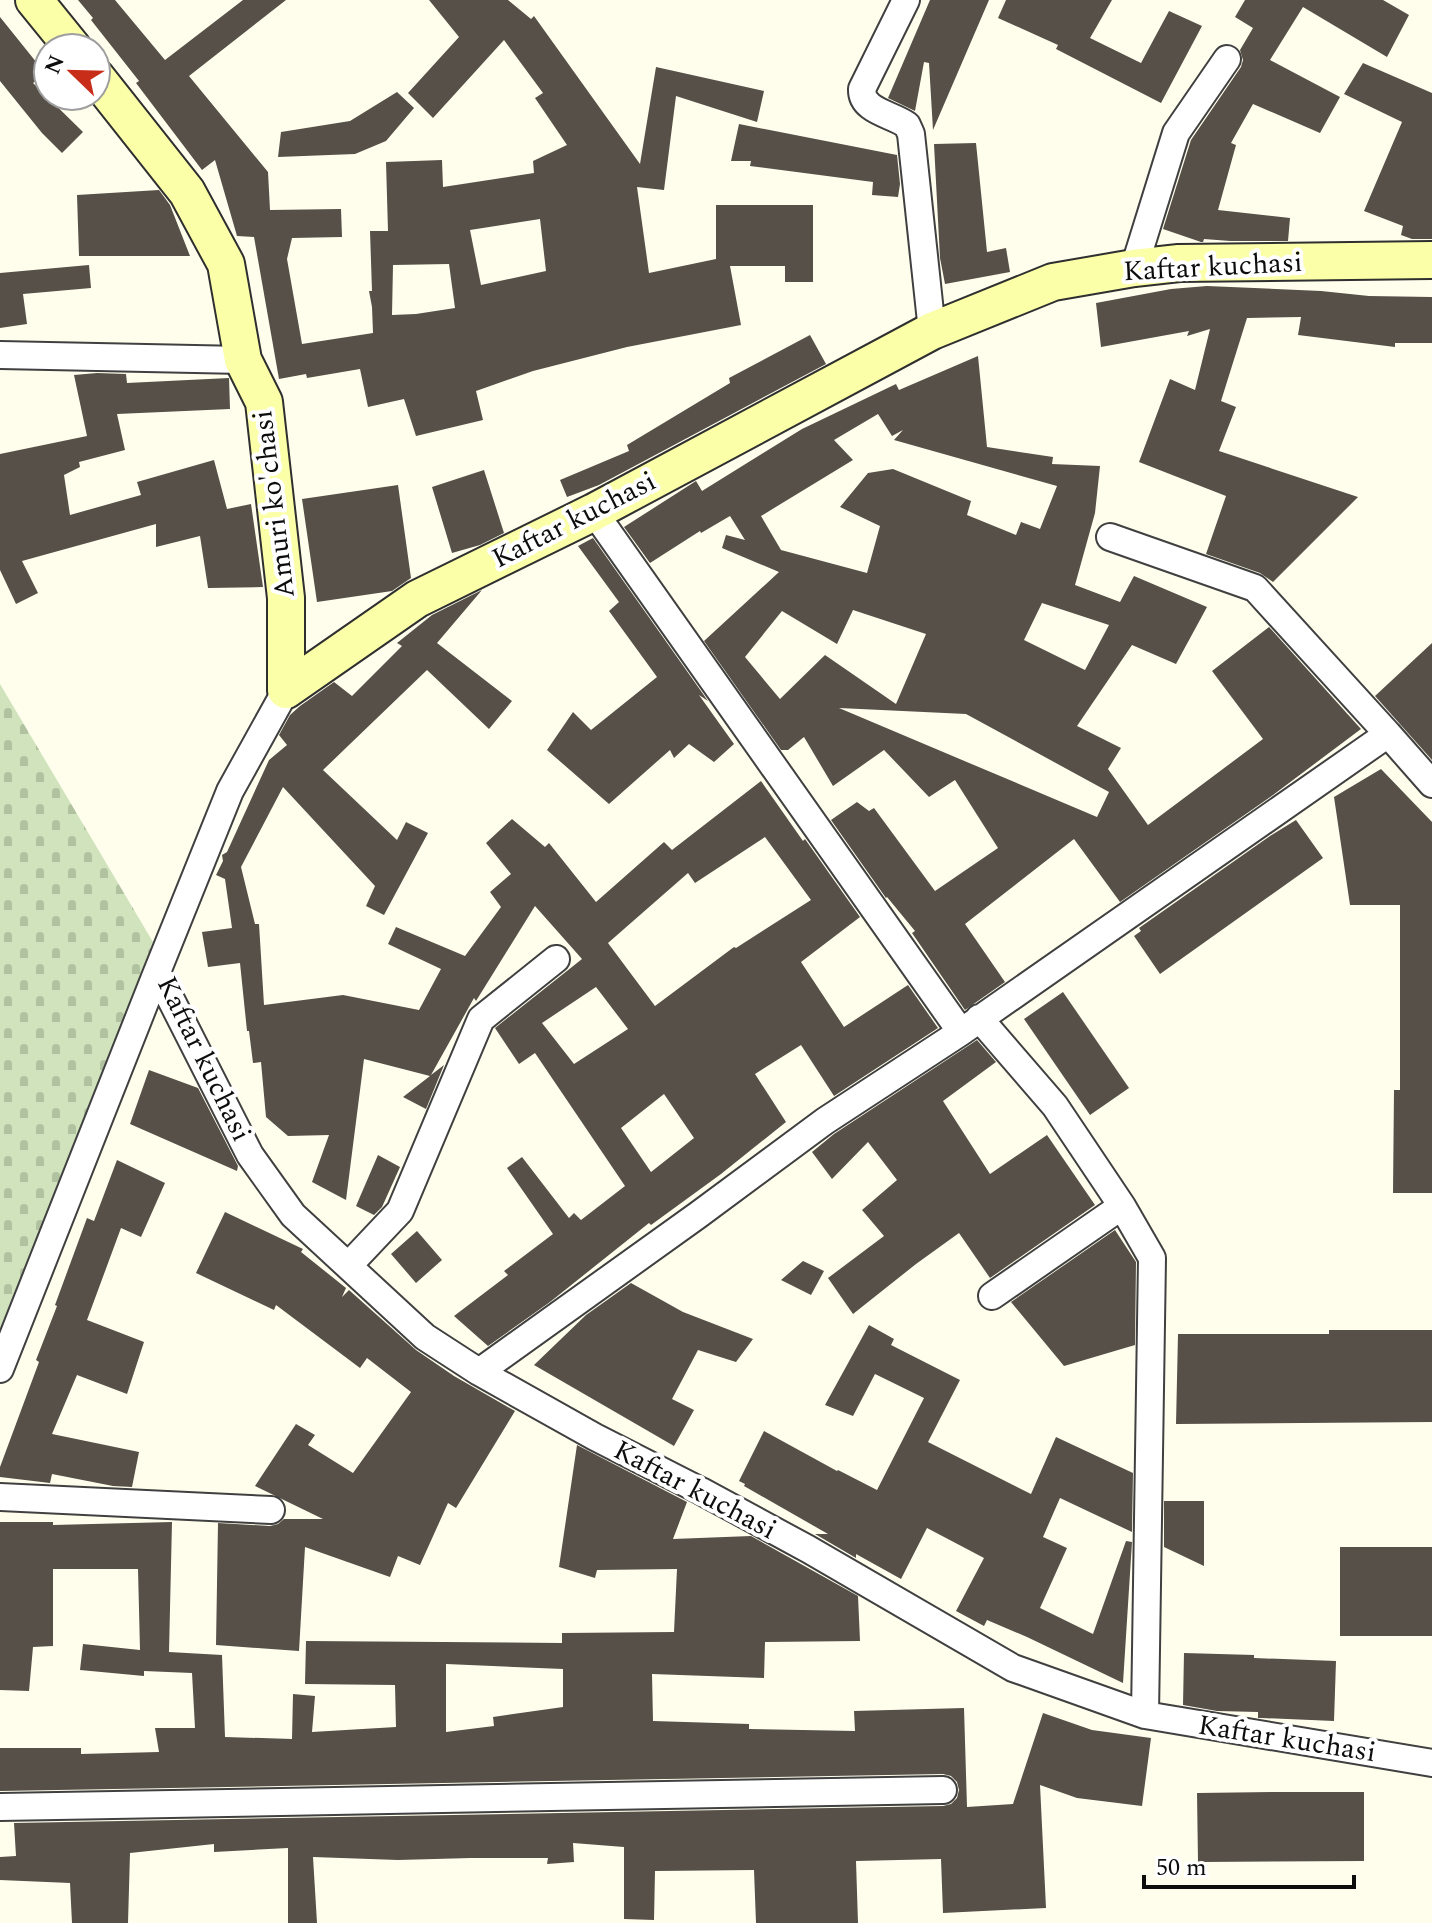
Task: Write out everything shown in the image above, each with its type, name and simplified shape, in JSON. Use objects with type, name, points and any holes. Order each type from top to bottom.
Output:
[{"type":"street","points":[[34,0],[60,32]]},
{"type":"street","points":[[906,0],[862,89],[862,98],[867,104],[907,125],[911,134],[932,331]]},
{"type":"street","points":[[1134,268],[1176,133],[1227,59]]},
{"type":"street","name":"Amuri ko'chasi","points":[[112,97],[187,192],[226,264],[243,360],[264,402],[286,598],[286,690]]},
{"type":"street","name":"Kaftar kuchasi","points":[[1432,260],[1179,263],[1053,282],[932,331],[594,512],[417,599],[286,690],[230,791],[157,972],[250,1155],[293,1215],[425,1337],[479,1372],[808,1549],[1013,1668],[1145,1715],[1432,1763]]},
{"type":"street","points":[[0,355],[243,360]]},
{"type":"street","points":[[594,512],[970,1025],[1055,1106],[1122,1206],[1152,1258],[1145,1715]]},
{"type":"street","points":[[1110,537],[1255,588],[1432,784]]},
{"type":"street","points":[[479,1372],[825,1121],[970,1025],[1388,734]]},
{"type":"street","points":[[349,1265],[400,1211],[481,1019],[556,959]]},
{"type":"street","points":[[0,1369],[157,972]]},
{"type":"street","points":[[992,1296],[1122,1206]]},
{"type":"street","points":[[0,1497],[271,1510]]},
{"type":"street","points":[[0,1807],[943,1790]]},
{"type":"green space","points":[[0,684],[153,942],[0,1333]]},
{"type":"building","points":[[78,0],[115,0],[165,60],[243,0],[286,0],[189,76],[268,172],[270,210],[341,209],[342,237],[292,238],[287,259],[302,344],[373,333],[369,291],[372,291],[370,231],[388,231],[386,162],[442,160],[443,187],[534,173],[533,161],[567,145],[535,98],[543,93],[504,40],[433,118],[408,93],[459,37],[429,0],[508,0],[531,19],[534,16],[640,164],[656,67],[764,91],[757,122],[676,96],[664,190],[637,187],[649,273],[716,259],[716,205],[813,205],[813,282],[785,282],[785,266],[730,266],[741,325],[627,347],[533,371],[476,391],[483,420],[416,436],[404,399],[368,407],[360,369],[307,378],[306,374],[279,379],[254,237],[237,236],[215,160],[202,170],[112,47],[112,32],[100,32],[91,20],[93,18]],"holes":[[[540,219],[546,271],[481,285],[470,230]],[[449,264],[455,308],[392,315],[393,265]]]},
{"type":"building","points":[[930,0],[989,0],[933,130],[929,63],[924,62],[915,111],[888,98]]},
{"type":"building","points":[[1006,0],[1112,0],[1090,38],[1141,63],[1169,11],[1202,26],[1161,103],[1056,49],[1058,45],[998,18]]},
{"type":"building","points":[[1245,0],[1383,0],[1409,15],[1387,57],[1303,7],[1270,60],[1340,97],[1320,133],[1253,104],[1231,143],[1236,145],[1218,210],[1290,218],[1288,241],[1204,239],[1201,242],[1163,229],[1191,140],[1241,67],[1243,60],[1240,50],[1253,28],[1235,17]]},
{"type":"building","points":[[0,17],[32,57],[32,112],[63,112],[83,132],[62,153],[0,81]]},
{"type":"building","points":[[1363,63],[1432,93],[1432,239],[1412,239],[1401,235],[1403,226],[1364,211],[1402,122],[1344,94]]},
{"type":"building","points":[[397,92],[414,108],[386,141],[355,154],[278,157],[281,132],[350,121]]},
{"type":"building","points":[[739,124],[897,155],[898,197],[872,195],[873,182],[750,166],[751,161],[731,161]]},
{"type":"building","points":[[976,143],[987,252],[1006,248],[1010,272],[945,284],[940,258],[934,144]]},
{"type":"building","points":[[159,190],[170,205],[190,256],[79,256],[77,195]]},
{"type":"building","points":[[89,265],[91,288],[23,294],[27,324],[0,328],[0,273]]},
{"type":"building","points":[[1207,286],[1432,297],[1432,343],[1395,343],[1395,347],[1298,335],[1301,317],[1247,318],[1221,401],[1236,407],[1219,451],[1358,497],[1273,582],[1260,573],[1206,554],[1226,496],[1139,462],[1170,379],[1195,390],[1210,329],[1187,336],[1189,331],[1101,347],[1096,303],[1171,289]]},
{"type":"building","points":[[810,335],[826,364],[599,485],[567,497],[560,480],[629,451],[627,445],[730,383],[729,378]]},
{"type":"building","points":[[978,356],[987,447],[1053,457],[1052,464],[1100,466],[1095,513],[1075,585],[1120,602],[1134,576],[1207,607],[1176,664],[1132,645],[1077,726],[1121,748],[1108,769],[1148,825],[1263,739],[1212,671],[1269,627],[1361,729],[1120,902],[1074,839],[965,924],[1005,982],[965,1010],[912,933],[915,931],[886,898],[831,820],[857,802],[869,811],[874,808],[935,891],[998,848],[955,780],[929,797],[884,750],[833,786],[804,737],[788,750],[781,750],[704,641],[779,572],[722,548],[726,535],[745,540],[730,516],[650,563],[624,527],[696,481],[702,491],[802,429],[896,384],[899,390]],"holes":[[[878,414],[892,436],[903,430],[894,440],[1057,486],[1040,529],[1021,522],[1016,535],[967,515],[971,501],[893,469],[868,473],[840,507],[880,526],[867,573],[781,550],[761,516],[853,460],[834,440]],[[1042,603],[1109,625],[1085,670],[1024,640]],[[853,610],[926,634],[896,704],[825,655],[780,699],[745,657],[782,611],[837,644]],[[839,708],[966,714],[1109,792],[1097,817]]]},
{"type":"building","points":[[126,374],[127,383],[229,378],[230,409],[117,414],[125,450],[79,462],[80,467],[64,475],[70,515],[141,495],[137,482],[214,460],[227,509],[251,504],[263,587],[208,588],[200,536],[156,547],[156,524],[22,561],[38,593],[16,604],[0,570],[0,454],[87,436],[74,375]]},
{"type":"building","points":[[484,470],[504,533],[480,545],[452,553],[432,487]]},
{"type":"building","points":[[398,485],[411,578],[392,591],[317,602],[302,499]]},
{"type":"building","points":[[593,538],[708,701],[699,695],[734,744],[714,762],[689,744],[674,758],[670,750],[609,804],[547,750],[573,712],[591,730],[657,677],[609,611],[619,602],[578,546]]},
{"type":"building","points":[[482,590],[437,643],[512,701],[489,729],[427,670],[323,770],[397,840],[406,822],[428,833],[384,915],[366,906],[375,886],[283,787],[241,867],[255,924],[259,924],[264,1005],[343,995],[419,1010],[441,969],[388,944],[396,927],[465,956],[501,907],[490,892],[511,874],[486,843],[512,819],[545,847],[549,843],[596,902],[664,842],[672,850],[761,781],[860,917],[801,962],[844,1027],[908,985],[938,1028],[834,1096],[801,1045],[755,1074],[786,1122],[721,1174],[651,1225],[649,1223],[550,1302],[488,1346],[454,1316],[508,1275],[504,1271],[553,1234],[507,1168],[522,1157],[569,1218],[574,1213],[581,1220],[625,1186],[535,1053],[519,1064],[495,1028],[582,959],[535,906],[476,1001],[474,998],[431,1075],[444,1065],[426,1109],[403,1097],[430,1076],[364,1059],[346,1200],[312,1182],[329,1135],[288,1136],[266,1117],[261,1062],[253,1063],[247,1031],[240,963],[208,967],[202,932],[232,928],[225,879],[216,875],[223,861],[222,855],[227,852],[269,760],[287,745],[279,735],[290,715],[334,682],[352,696],[402,646],[397,643],[432,615]],"holes":[[[765,837],[811,900],[734,947],[655,1006],[608,943],[688,873],[695,883]],[[596,987],[628,1029],[574,1064],[542,1023]],[[664,1094],[694,1138],[651,1172],[621,1128]]]},
{"type":"building","points":[[1432,643],[1432,760],[1375,696]]},
{"type":"building","points":[[1381,769],[1432,822],[1432,1193],[1393,1193],[1394,1090],[1400,1090],[1400,905],[1350,905],[1334,797]]},
{"type":"building","points":[[1296,820],[1323,858],[1160,974],[1134,936],[1141,931],[1139,928]]},
{"type":"building","points":[[1063,992],[1129,1088],[1090,1115],[1024,1019]]},
{"type":"building","points":[[977,1040],[996,1062],[943,1101],[990,1174],[1047,1135],[1095,1205],[990,1278],[959,1233],[853,1314],[828,1278],[884,1236],[862,1210],[897,1180],[868,1142],[832,1179],[812,1152],[834,1134]]},
{"type":"building","points":[[149,1070],[198,1088],[238,1166],[237,1171],[130,1124]]},
{"type":"building","points":[[378,1155],[400,1167],[382,1207],[374,1215],[356,1206]]},
{"type":"building","points":[[117,1160],[165,1183],[141,1237],[121,1228],[87,1320],[144,1342],[127,1394],[77,1375],[52,1434],[139,1452],[132,1487],[52,1474],[50,1483],[0,1477],[0,1467],[87,1218],[94,1221]]},
{"type":"building","points":[[225,1212],[303,1249],[301,1252],[346,1288],[342,1297],[349,1290],[416,1350],[515,1411],[456,1508],[448,1503],[420,1565],[398,1556],[390,1577],[305,1547],[299,1651],[216,1645],[218,1523],[270,1526],[284,1519],[323,1519],[255,1486],[296,1424],[315,1435],[308,1445],[353,1473],[411,1392],[367,1358],[360,1368],[276,1305],[274,1310],[196,1273]]},
{"type":"building","points":[[1115,1230],[1136,1262],[1135,1345],[1064,1366],[1011,1302]]},
{"type":"building","points":[[417,1231],[442,1260],[416,1283],[391,1254]]},
{"type":"building","points":[[803,1261],[824,1271],[811,1295],[781,1280]]},
{"type":"building","points":[[631,1283],[683,1312],[753,1339],[736,1362],[698,1350],[672,1399],[694,1410],[674,1446],[534,1365],[586,1315]]},
{"type":"building","points":[[869,1325],[894,1339],[891,1345],[960,1380],[928,1442],[1031,1494],[1056,1437],[1133,1473],[1132,1532],[1060,1498],[1043,1537],[1067,1548],[1040,1608],[1093,1634],[1126,1541],[1132,1542],[1123,1683],[1027,1637],[987,1620],[984,1626],[956,1611],[984,1558],[927,1528],[901,1579],[815,1534],[828,1534],[739,1481],[764,1431],[877,1490],[924,1398],[875,1374],[853,1416],[825,1405]]},
{"type":"building","points":[[1329,1330],[1432,1330],[1432,1422],[1176,1424],[1178,1334],[1329,1334]]},
{"type":"building","points":[[577,1445],[687,1502],[673,1539],[751,1536],[858,1596],[860,1641],[765,1642],[764,1678],[652,1674],[653,1721],[749,1724],[749,1729],[855,1731],[854,1711],[964,1708],[967,1807],[1013,1804],[1043,1713],[1092,1730],[1151,1738],[1142,1806],[1077,1798],[1040,1785],[1046,1908],[943,1913],[941,1859],[856,1861],[858,1923],[756,1923],[754,1870],[655,1871],[654,1920],[624,1919],[624,1847],[573,1843],[574,1862],[547,1864],[548,1858],[398,1860],[313,1857],[317,1923],[288,1923],[288,1848],[214,1852],[214,1844],[130,1853],[128,1923],[72,1923],[70,1883],[0,1880],[0,1857],[16,1856],[14,1823],[943,1806],[957,1798],[957,1782],[943,1774],[0,1791],[0,1748],[81,1748],[81,1754],[159,1752],[155,1728],[195,1728],[192,1673],[144,1671],[144,1676],[80,1670],[83,1644],[140,1650],[138,1569],[53,1569],[53,1646],[33,1647],[29,1691],[0,1690],[0,1522],[53,1522],[53,1525],[172,1522],[169,1652],[222,1655],[225,1737],[292,1739],[293,1694],[315,1696],[312,1732],[396,1727],[395,1685],[305,1684],[306,1641],[562,1643],[562,1633],[674,1632],[677,1569],[597,1570],[595,1578],[559,1567]],"holes":[[[446,1664],[563,1669],[563,1707],[493,1717],[494,1726],[446,1732]]]},
{"type":"building","points":[[1164,1501],[1204,1501],[1204,1566],[1164,1547]]},
{"type":"building","points":[[1340,1547],[1432,1547],[1432,1636],[1340,1636]]},
{"type":"building","points":[[1184,1653],[1336,1661],[1334,1721],[1258,1718],[1258,1712],[1217,1711],[1183,1705]]},
{"type":"building","points":[[1364,1792],[1364,1861],[1198,1862],[1197,1793]]}]
